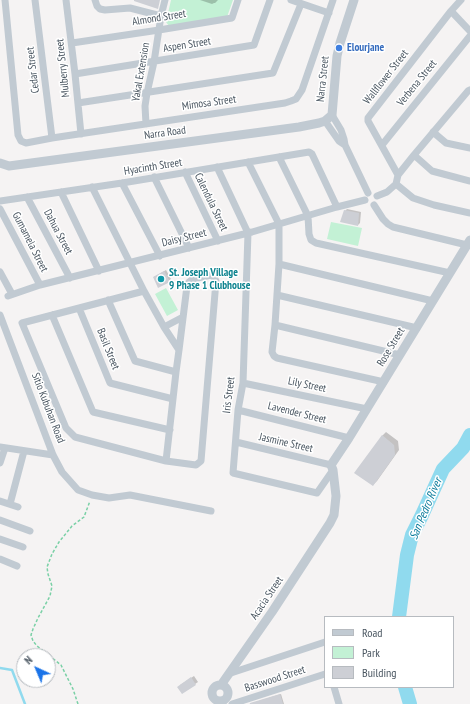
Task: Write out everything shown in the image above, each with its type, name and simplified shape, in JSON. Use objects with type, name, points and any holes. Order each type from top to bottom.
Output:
[{"type":"street","name":"Mimosa Street","points":[[5,0],[18,134],[21,141],[26,143],[285,103],[296,98],[302,90],[333,0]]},
{"type":"street","name":"Cedar Street","points":[[35,0],[52,138]]},
{"type":"street","name":"Mulberry Street","points":[[66,0],[76,74],[81,134]]},
{"type":"street","points":[[95,0],[100,9],[130,8],[161,16]]},
{"type":"street","name":"Yakal Extension","points":[[146,124],[145,106],[165,0]]},
{"type":"street","name":"Almond Street","points":[[72,43],[232,18],[238,0]]},
{"type":"street","name":"Aspen Street","points":[[76,74],[254,46],[270,0]]},
{"type":"street","points":[[291,0],[329,12]]},
{"type":"street","name":"Narra Street","points":[[328,118],[337,56],[354,0]]},
{"type":"street","name":"Wallflower Street","points":[[398,175],[368,121],[368,118],[461,0]]},
{"type":"street","points":[[78,103],[273,73],[301,4]]},
{"type":"street","points":[[451,12],[470,31]]},
{"type":"street","name":"Verbena Street","points":[[382,145],[470,36]]},
{"type":"street","points":[[366,197],[374,193],[377,196],[387,192],[396,184],[398,175],[470,90]]},
{"type":"street","points":[[328,118],[339,141],[345,146],[368,205],[374,205]]},
{"type":"street","name":"Narra Road","points":[[0,164],[9,166],[299,127],[319,123],[328,118]]},
{"type":"street","points":[[433,132],[446,143],[470,148]]},
{"type":"street","name":"Hyacinth Street","points":[[0,201],[122,183],[309,152],[312,154],[337,207]]},
{"type":"street","points":[[414,155],[432,171],[470,181]]},
{"type":"street","points":[[279,157],[308,216],[309,234],[311,240],[316,243],[450,273]]},
{"type":"street","points":[[248,162],[279,224],[279,264],[272,352],[274,356],[277,358],[384,382]]},
{"type":"street","points":[[217,167],[248,233]]},
{"type":"street","name":"Calendula Street","points":[[185,172],[218,241]]},
{"type":"street","points":[[154,177],[189,248]]},
{"type":"street","points":[[122,183],[160,256]]},
{"type":"street","points":[[396,184],[412,198],[434,205],[470,213]]},
{"type":"street","points":[[92,187],[144,291],[179,350]]},
{"type":"street","points":[[60,192],[99,271]]},
{"type":"street","points":[[374,205],[377,202],[377,196]]},
{"type":"street","name":"Dahua Street","points":[[27,197],[70,278]]},
{"type":"street","name":"Daisy Street","points":[[0,272],[10,295],[40,285],[248,233],[308,216],[366,197]]},
{"type":"street","points":[[374,205],[383,219],[392,227],[469,243]]},
{"type":"street","name":"Gumamela Street","points":[[0,209],[40,285]]},
{"type":"street","name":"Iris Street","points":[[248,233],[243,383],[238,410],[233,473],[317,493],[332,467]]},
{"type":"street","name":"Rose Street","points":[[332,467],[469,243]]},
{"type":"street","points":[[279,264],[433,301]]},
{"type":"street","points":[[144,291],[22,323],[66,428],[75,437],[166,461],[196,465],[201,461],[216,281],[214,277],[211,275],[193,279],[187,286],[166,461]]},
{"type":"street","points":[[277,295],[417,328]]},
{"type":"street","points":[[108,300],[135,361],[176,372]]},
{"type":"street","name":"Basil Street","points":[[79,308],[110,383],[173,399]]},
{"type":"street","name":"Sitio Kubuhan Road","points":[[0,315],[53,455],[62,472],[78,490],[92,495],[109,498],[130,495],[211,511]]},
{"type":"street","points":[[52,315],[93,412],[170,430]]},
{"type":"street","points":[[164,327],[183,317]]},
{"type":"street","points":[[275,325],[400,355]]},
{"type":"street","name":"Lily Street","points":[[243,383],[367,409]]},
{"type":"street","name":"Lavender Street","points":[[238,410],[349,438]]},
{"type":"street","name":"Jasmine Street","points":[[236,442],[332,467]]},
{"type":"street","points":[[0,463],[2,447],[53,455]]},
{"type":"street","points":[[10,504],[24,451]]},
{"type":"street","name":"Acacia Street","points":[[222,702],[214,698],[212,693],[213,688],[221,685],[231,672],[272,612],[334,515],[336,496],[332,467]]},
{"type":"street","points":[[0,501],[18,507]]},
{"type":"street","points":[[0,520],[30,531]]},
{"type":"street","points":[[0,539],[23,547]]},
{"type":"street","points":[[0,560],[17,566]]},
{"type":"street","points":[[231,672],[324,642]]},
{"type":"street","name":"Basswood Street","points":[[232,704],[324,674]]},
{"type":"street","points":[[334,688],[337,704]]},
{"type":"path","points":[[78,704],[73,689],[61,665],[33,642],[31,635],[50,596],[52,586],[47,567],[52,554],[59,542],[72,526],[84,517],[92,495]]},
{"type":"green space","points":[[171,0],[233,0],[227,17],[169,26],[166,22]]},
{"type":"green space","points":[[331,222],[362,228],[358,246],[327,239]]},
{"type":"green space","points":[[166,288],[178,310],[167,316],[155,294]]},
{"type":"building","points":[[134,0],[160,0],[158,9]]},
{"type":"building","points":[[344,210],[359,213],[358,226],[340,222]]},
{"type":"building","name":"St. Joseph Village 9 Phase 1 Clubhouse","points":[[164,271],[170,282],[158,288],[153,277]]},
{"type":"building","points":[[382,435],[394,445],[395,455],[373,486],[354,473]]},
{"type":"building","points":[[191,677],[196,685],[182,694],[177,687]]},
{"type":"building","points":[[280,694],[283,704],[250,704],[250,703]]},
{"type":"waterway","name":"San Pedro River","points":[[399,616],[407,555],[412,535],[443,469],[463,448],[470,435]]},
{"type":"waterway","points":[[0,668],[12,670],[25,704]]},
{"type":"waterway","name":"San Pedro River","points":[[405,688],[410,704]]},
{"type":"place","name":"Elourjane","points":[[339,48]]},
{"type":"place","name":"St. Joseph Village 9 Phase 1 Clubhouse","points":[[161,279]]}]
